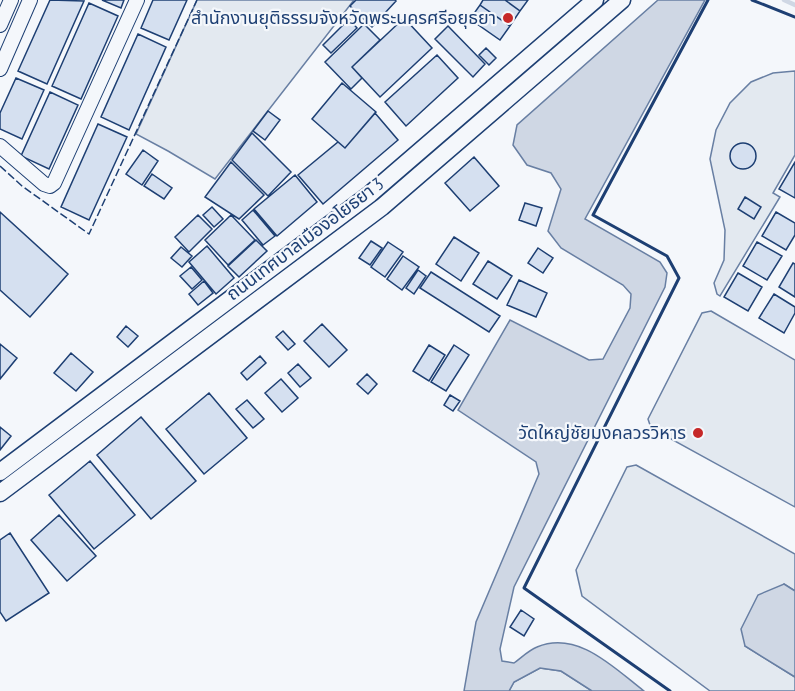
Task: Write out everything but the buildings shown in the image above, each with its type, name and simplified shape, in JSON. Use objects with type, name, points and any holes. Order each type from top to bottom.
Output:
[{"type":"street","points":[[0,146],[44,184],[50,186],[54,183],[137,0]]},
{"type":"street","name":"ถนนเทศบาลเมืองอโยธยา 3","points":[[0,472],[370,194],[595,0]]},
{"type":"street","name":"ถนนเทศบาลเมืองอโยธยา 3","points":[[0,493],[382,207],[622,0]]},
{"type":"street","points":[[0,25],[10,2],[28,5],[3,52],[0,69]]},
{"type":"street","points":[[198,323],[208,338]]},
{"type":"shaded area","points":[[197,0],[354,0],[215,179],[136,134]]},
{"type":"shaded area","points":[[658,0],[705,0],[585,219],[660,262],[667,273],[665,287],[514,587],[500,649],[502,661],[514,663],[534,648],[552,643],[567,643],[581,647],[608,662],[644,691],[592,691],[561,671],[540,668],[514,682],[509,691],[464,691],[476,622],[539,474],[536,462],[458,410],[510,320],[589,360],[603,359],[630,308],[631,294],[623,285],[561,248],[548,231],[561,189],[551,173],[527,165],[513,145],[517,125]]},
{"type":"shaded area","points":[[795,71],[795,155],[773,193],[780,197],[720,296],[717,294],[714,283],[724,260],[725,230],[710,159],[716,130],[730,103],[751,82],[773,73]]},
{"type":"shaded area","points":[[711,311],[795,360],[795,507],[651,428],[648,419],[702,313]]},
{"type":"shaded area","points":[[636,465],[795,554],[795,591],[784,584],[745,646],[795,677],[795,691],[710,691],[582,596],[576,570],[627,467]]},
{"type":"shaded area","points":[[784,584],[795,591],[795,677],[745,646],[741,629],[758,595]]},
{"type":"shaded area","points":[[540,668],[561,671],[592,691],[509,691],[514,682]]},
{"type":"waterway","points":[[784,0],[795,5]]},
{"type":"fence","points":[[0,166],[22,186],[89,234],[197,0]]},
{"type":"wall","points":[[670,691],[524,588],[679,278],[667,256],[593,215],[708,0]]},
{"type":"wall","points":[[752,0],[795,17]]},
{"type":"place","name":"สำนักงานยุติธรรมจังหวัดพระนครศรีอยุธยา","points":[[508,18]]},
{"type":"place","name":"วัดใหญ่ชัยมงคลวรวิหาร","points":[[698,433]]}]
